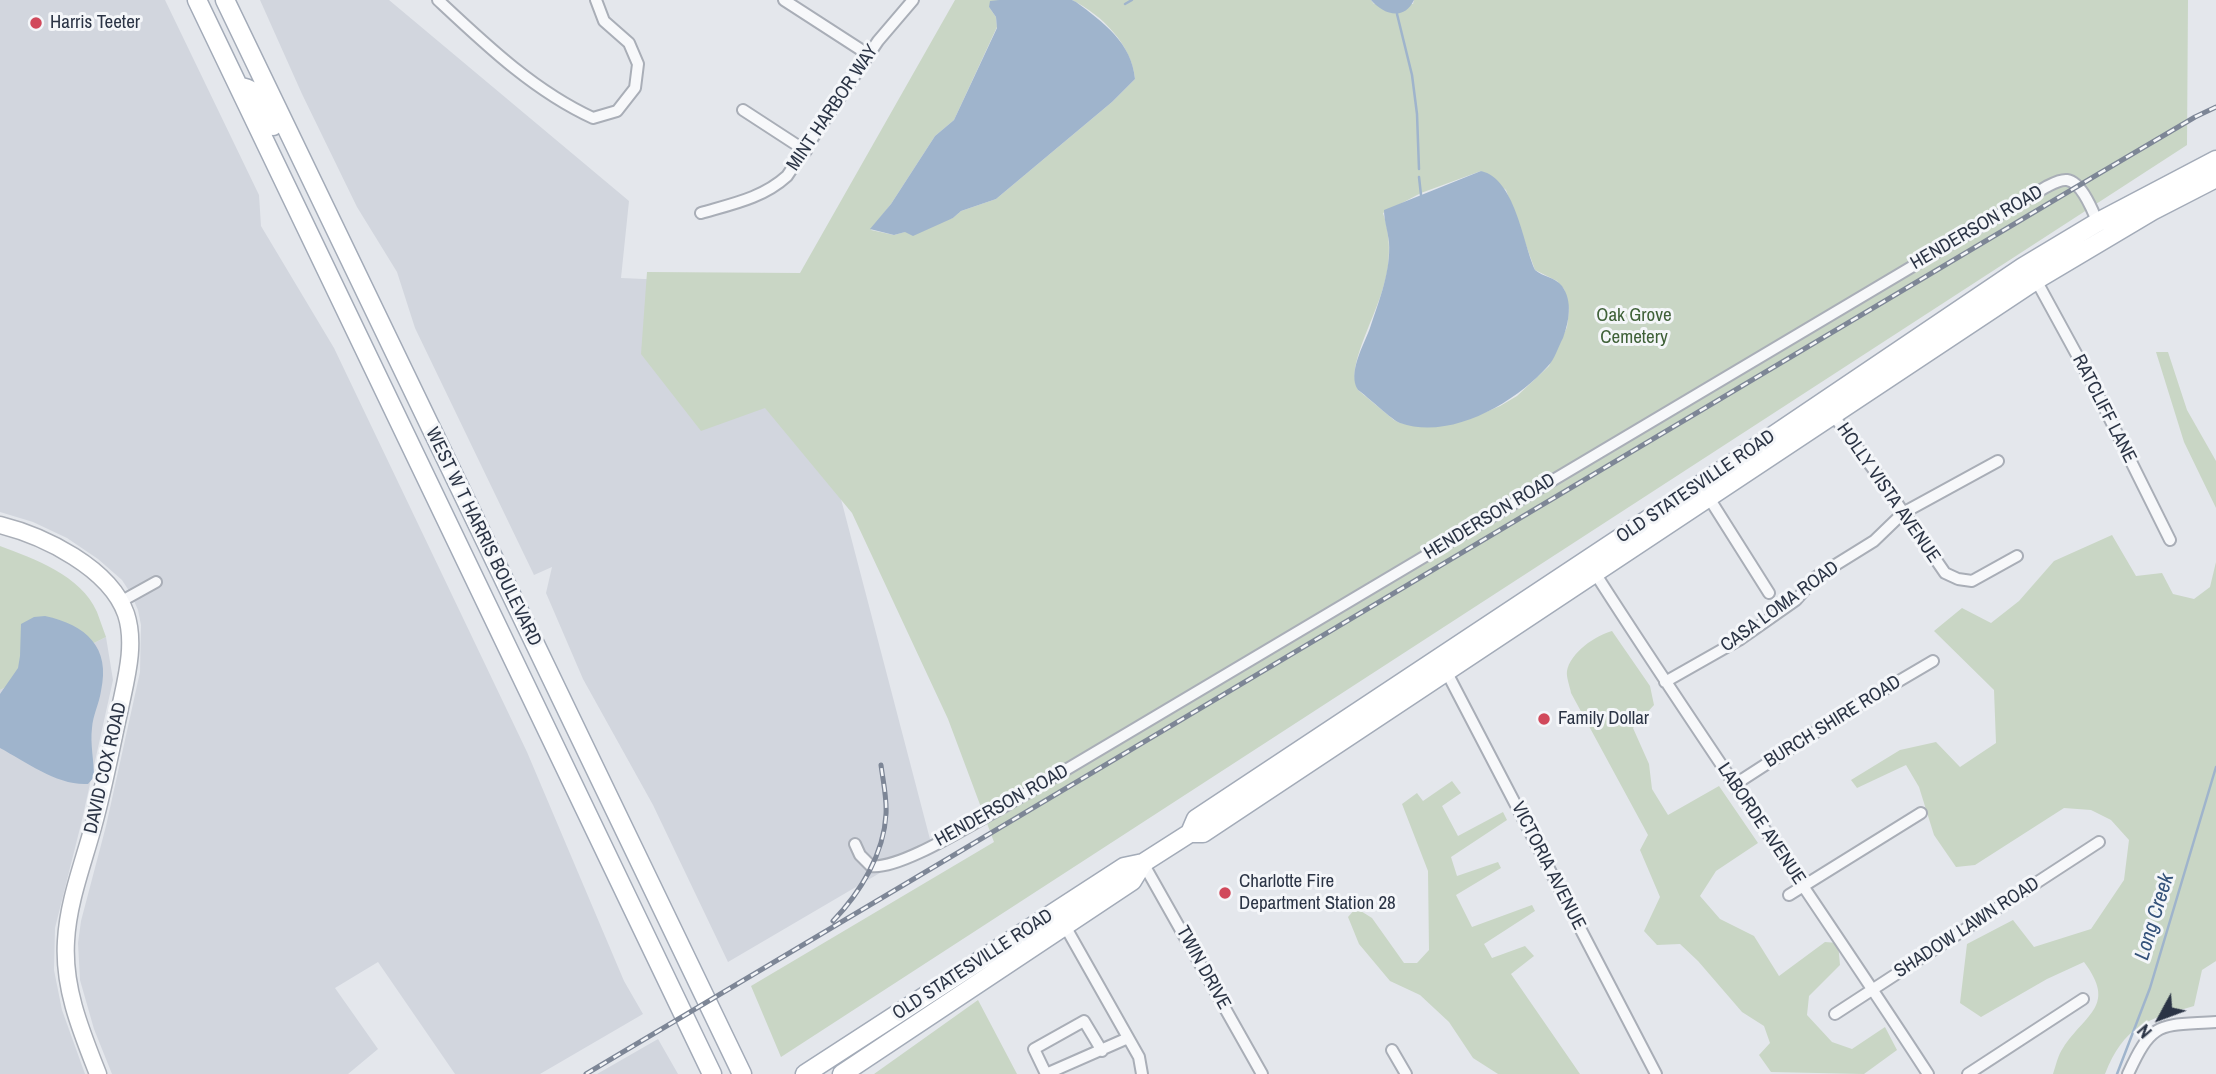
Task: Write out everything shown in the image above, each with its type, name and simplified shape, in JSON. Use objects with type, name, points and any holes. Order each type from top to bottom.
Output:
[{"type":"main road","name":"WEST W T HARRIS BOULEVARD","points":[[197,0],[712,1074]]},
{"type":"main road","points":[[206,0],[240,62],[250,74],[266,85]]},
{"type":"main road","name":"WEST W T HARRIS BOULEVARD","points":[[225,0],[742,1074]]},
{"type":"main road","points":[[239,87],[247,88],[260,101],[317,211],[347,253]]},
{"type":"main road","name":"OLD STATESVILLE ROAD","points":[[1442,664],[1595,573],[2036,280],[2101,230],[2216,160]]},
{"type":"main road","name":"OLD STATESVILLE ROAD","points":[[805,1074],[1124,867],[1143,863],[1190,833],[1203,834],[1442,664],[2023,267],[2216,178]]},
{"type":"main road","name":"DAVID COX ROAD","points":[[0,525],[43,540],[78,560],[107,583],[121,602],[130,637],[127,676],[66,939],[65,961],[70,992],[98,1074]]},
{"type":"main road","name":"OLD STATESVILLE ROAD","points":[[842,1074],[1132,881],[1143,863]]},
{"type":"street","points":[[438,0],[512,65],[564,104],[593,117],[617,111],[635,88],[638,64],[629,43],[604,21],[596,0]]},
{"type":"street","points":[[784,0],[869,55]]},
{"type":"street","name":"MINT HARBOR WAY","points":[[701,213],[754,198],[772,189],[787,176],[807,151],[869,55],[913,0]]},
{"type":"street","points":[[743,110],[807,151]]},
{"type":"street","name":"HENDERSON ROAD","points":[[855,844],[860,855],[871,866],[887,865],[922,850],[1000,809],[2046,187],[2065,180],[2073,182],[2083,192],[2101,230]]},
{"type":"street","name":"RATCLIFF LANE","points":[[2036,280],[2090,379],[2170,540]]},
{"type":"street","name":"HOLLY VISTA AVENUE","points":[[1833,415],[1945,573],[1972,581],[2017,556]]},
{"type":"street","name":"CASA LOMA ROAD","points":[[1665,682],[1739,640],[1781,611],[1802,594],[1816,577],[1874,541],[1903,513],[1998,461]]},
{"type":"street","points":[[1709,498],[1769,593]]},
{"type":"street","name":"LABORDE AVENUE","points":[[1595,573],[1928,1074]]},
{"type":"street","points":[[121,602],[156,582]]},
{"type":"street","name":"BURCH SHIRE ROAD","points":[[1734,785],[1853,708],[1933,661]]},
{"type":"street","name":"VICTORIA AVENUE","points":[[1442,664],[1656,1074]]},
{"type":"street","points":[[1789,895],[1921,813]]},
{"type":"street","name":"SHADOW LAWN ROAD","points":[[1835,1014],[2099,842]]},
{"type":"street","name":"TWIN DRIVE","points":[[1143,863],[1262,1074]]},
{"type":"street","points":[[1065,926],[1139,1057],[1142,1074]]},
{"type":"street","points":[[1968,1074],[2083,999]]},
{"type":"street","points":[[1102,1051],[1084,1021],[1034,1049],[1046,1074],[1102,1051],[1128,1038]]},
{"type":"street","points":[[2127,1074],[2149,1035],[2166,1026],[2216,1022]]},
{"type":"street","points":[[1392,1050],[1406,1074]]},
{"type":"shaded area","points":[[0,0],[165,0],[259,195],[261,226],[334,348],[527,752],[624,981],[643,1014],[540,1074],[455,1074],[378,962],[335,988],[378,1049],[348,1074],[112,1074],[94,1029],[80,980],[78,943],[140,672],[141,625],[138,610],[122,580],[98,559],[67,538],[33,522],[0,512]]},
{"type":"shaded area","points":[[260,0],[389,0],[629,201],[621,278],[785,285],[931,843],[728,962],[653,805],[583,679],[546,593],[552,567],[534,575],[415,328],[397,272],[357,207]]},
{"type":"shaded area","points":[[106,637],[113,680],[55,928],[54,970],[62,1010],[85,1074],[0,1074],[0,690]]},
{"type":"shaded area","points":[[658,1039],[678,1074],[597,1074]]},
{"type":"green space","name":"Oak Grove Cemetery","points":[[955,0],[999,0],[989,7],[996,17],[997,27],[954,120],[935,136],[871,230],[894,235],[953,218],[961,211],[996,199],[1112,102],[1135,79],[1128,54],[1114,32],[1094,14],[1072,0],[1371,0],[1374,4],[1413,4],[1414,0],[2188,0],[2187,145],[781,1057],[751,986],[994,842],[948,719],[852,513],[765,408],[701,431],[641,354],[647,272],[800,273]],"holes":[[[1481,171],[1506,190],[1535,270],[1557,281],[1564,289],[1569,310],[1567,327],[1549,366],[1517,396],[1500,406],[1469,419],[1422,426],[1400,423],[1358,390],[1355,377],[1358,357],[1382,293],[1388,266],[1387,226],[1383,213],[1421,193]]]},
{"type":"green space","points":[[2156,352],[2168,352],[2187,410],[2216,461],[2216,508],[2184,442]]},
{"type":"green space","points":[[2112,535],[2136,576],[2162,573],[2173,594],[2194,599],[2210,587],[2216,562],[2216,961],[2202,970],[2194,1006],[2163,1015],[2139,1027],[2120,1045],[2105,1074],[2053,1074],[2061,1051],[2088,1017],[2098,999],[2094,977],[2084,962],[2047,979],[1981,1017],[1960,1003],[1967,944],[2013,920],[2034,947],[2091,929],[2124,880],[2129,840],[2111,820],[2091,810],[2064,808],[1975,865],[1956,867],[1934,835],[1919,787],[1906,765],[1857,788],[1851,780],[1900,750],[1936,742],[1960,767],[1996,743],[1994,690],[1934,631],[1962,608],[1991,623],[2019,601],[2054,561]]},
{"type":"green space","points":[[0,546],[55,570],[80,588],[97,612],[106,637],[0,690]]},
{"type":"green space","points":[[1612,631],[1650,686],[1654,705],[1633,728],[1649,764],[1652,789],[1668,815],[1719,786],[1758,843],[1716,871],[1700,896],[1720,919],[1754,936],[1779,976],[1825,942],[1838,943],[1840,965],[1809,996],[1807,1015],[1832,1042],[1852,1049],[1885,1027],[1897,1050],[1864,1074],[1771,1072],[1759,1055],[1770,1043],[1764,1026],[1742,1012],[1680,944],[1657,945],[1644,931],[1660,897],[1640,850],[1648,835],[1571,693],[1567,676],[1569,664],[1578,651],[1599,636]]},
{"type":"green space","points":[[1452,781],[1461,793],[1442,806],[1458,836],[1503,812],[1507,820],[1451,857],[1457,876],[1498,862],[1501,868],[1456,895],[1472,927],[1532,905],[1535,911],[1484,944],[1492,958],[1525,946],[1534,956],[1511,974],[1580,1074],[1498,1074],[1473,1058],[1449,1022],[1420,995],[1390,981],[1359,944],[1348,917],[1356,908],[1372,918],[1404,963],[1417,963],[1429,950],[1428,871],[1402,804],[1417,793],[1423,801]]},
{"type":"green space","points":[[978,1000],[1017,1074],[874,1074]]},
{"type":"water","points":[[1371,0],[1414,0],[1405,11],[1394,14]]},
{"type":"water","points":[[990,1],[1076,2],[1106,26],[1122,44],[1133,66],[1135,79],[1112,102],[996,199],[961,211],[953,218],[913,236],[905,232],[894,235],[870,229],[891,204],[935,136],[954,120],[997,28],[996,17],[989,7]]},
{"type":"water","points":[[1481,171],[1493,176],[1510,198],[1535,270],[1562,286],[1568,298],[1569,312],[1565,332],[1548,366],[1535,380],[1501,405],[1481,415],[1440,427],[1400,423],[1358,390],[1354,376],[1386,275],[1389,242],[1384,210]]},
{"type":"water","points":[[45,616],[72,625],[83,632],[92,640],[102,662],[101,691],[92,734],[94,777],[88,784],[77,784],[54,777],[0,748],[0,694],[18,668],[21,624],[34,617]]},
{"type":"waterway","points":[[1125,4],[1132,0]]},
{"type":"waterway","points":[[1397,14],[1412,75],[1419,169]]},
{"type":"waterway","points":[[1419,177],[1421,195]]},
{"type":"waterway","name":"Long Creek","points":[[2117,1074],[2150,988],[2216,767]]},
{"type":"railway","points":[[586,1074],[2078,186],[2216,107]]},
{"type":"railway","points":[[833,921],[861,885],[881,844],[886,808],[881,765]]},
{"type":"place","name":"Harris Teeter","points":[[36,23]]},
{"type":"place","name":"Family Dollar","points":[[1544,719]]},
{"type":"place","name":"Charlotte Fire Department Station 28","points":[[1225,893]]}]
